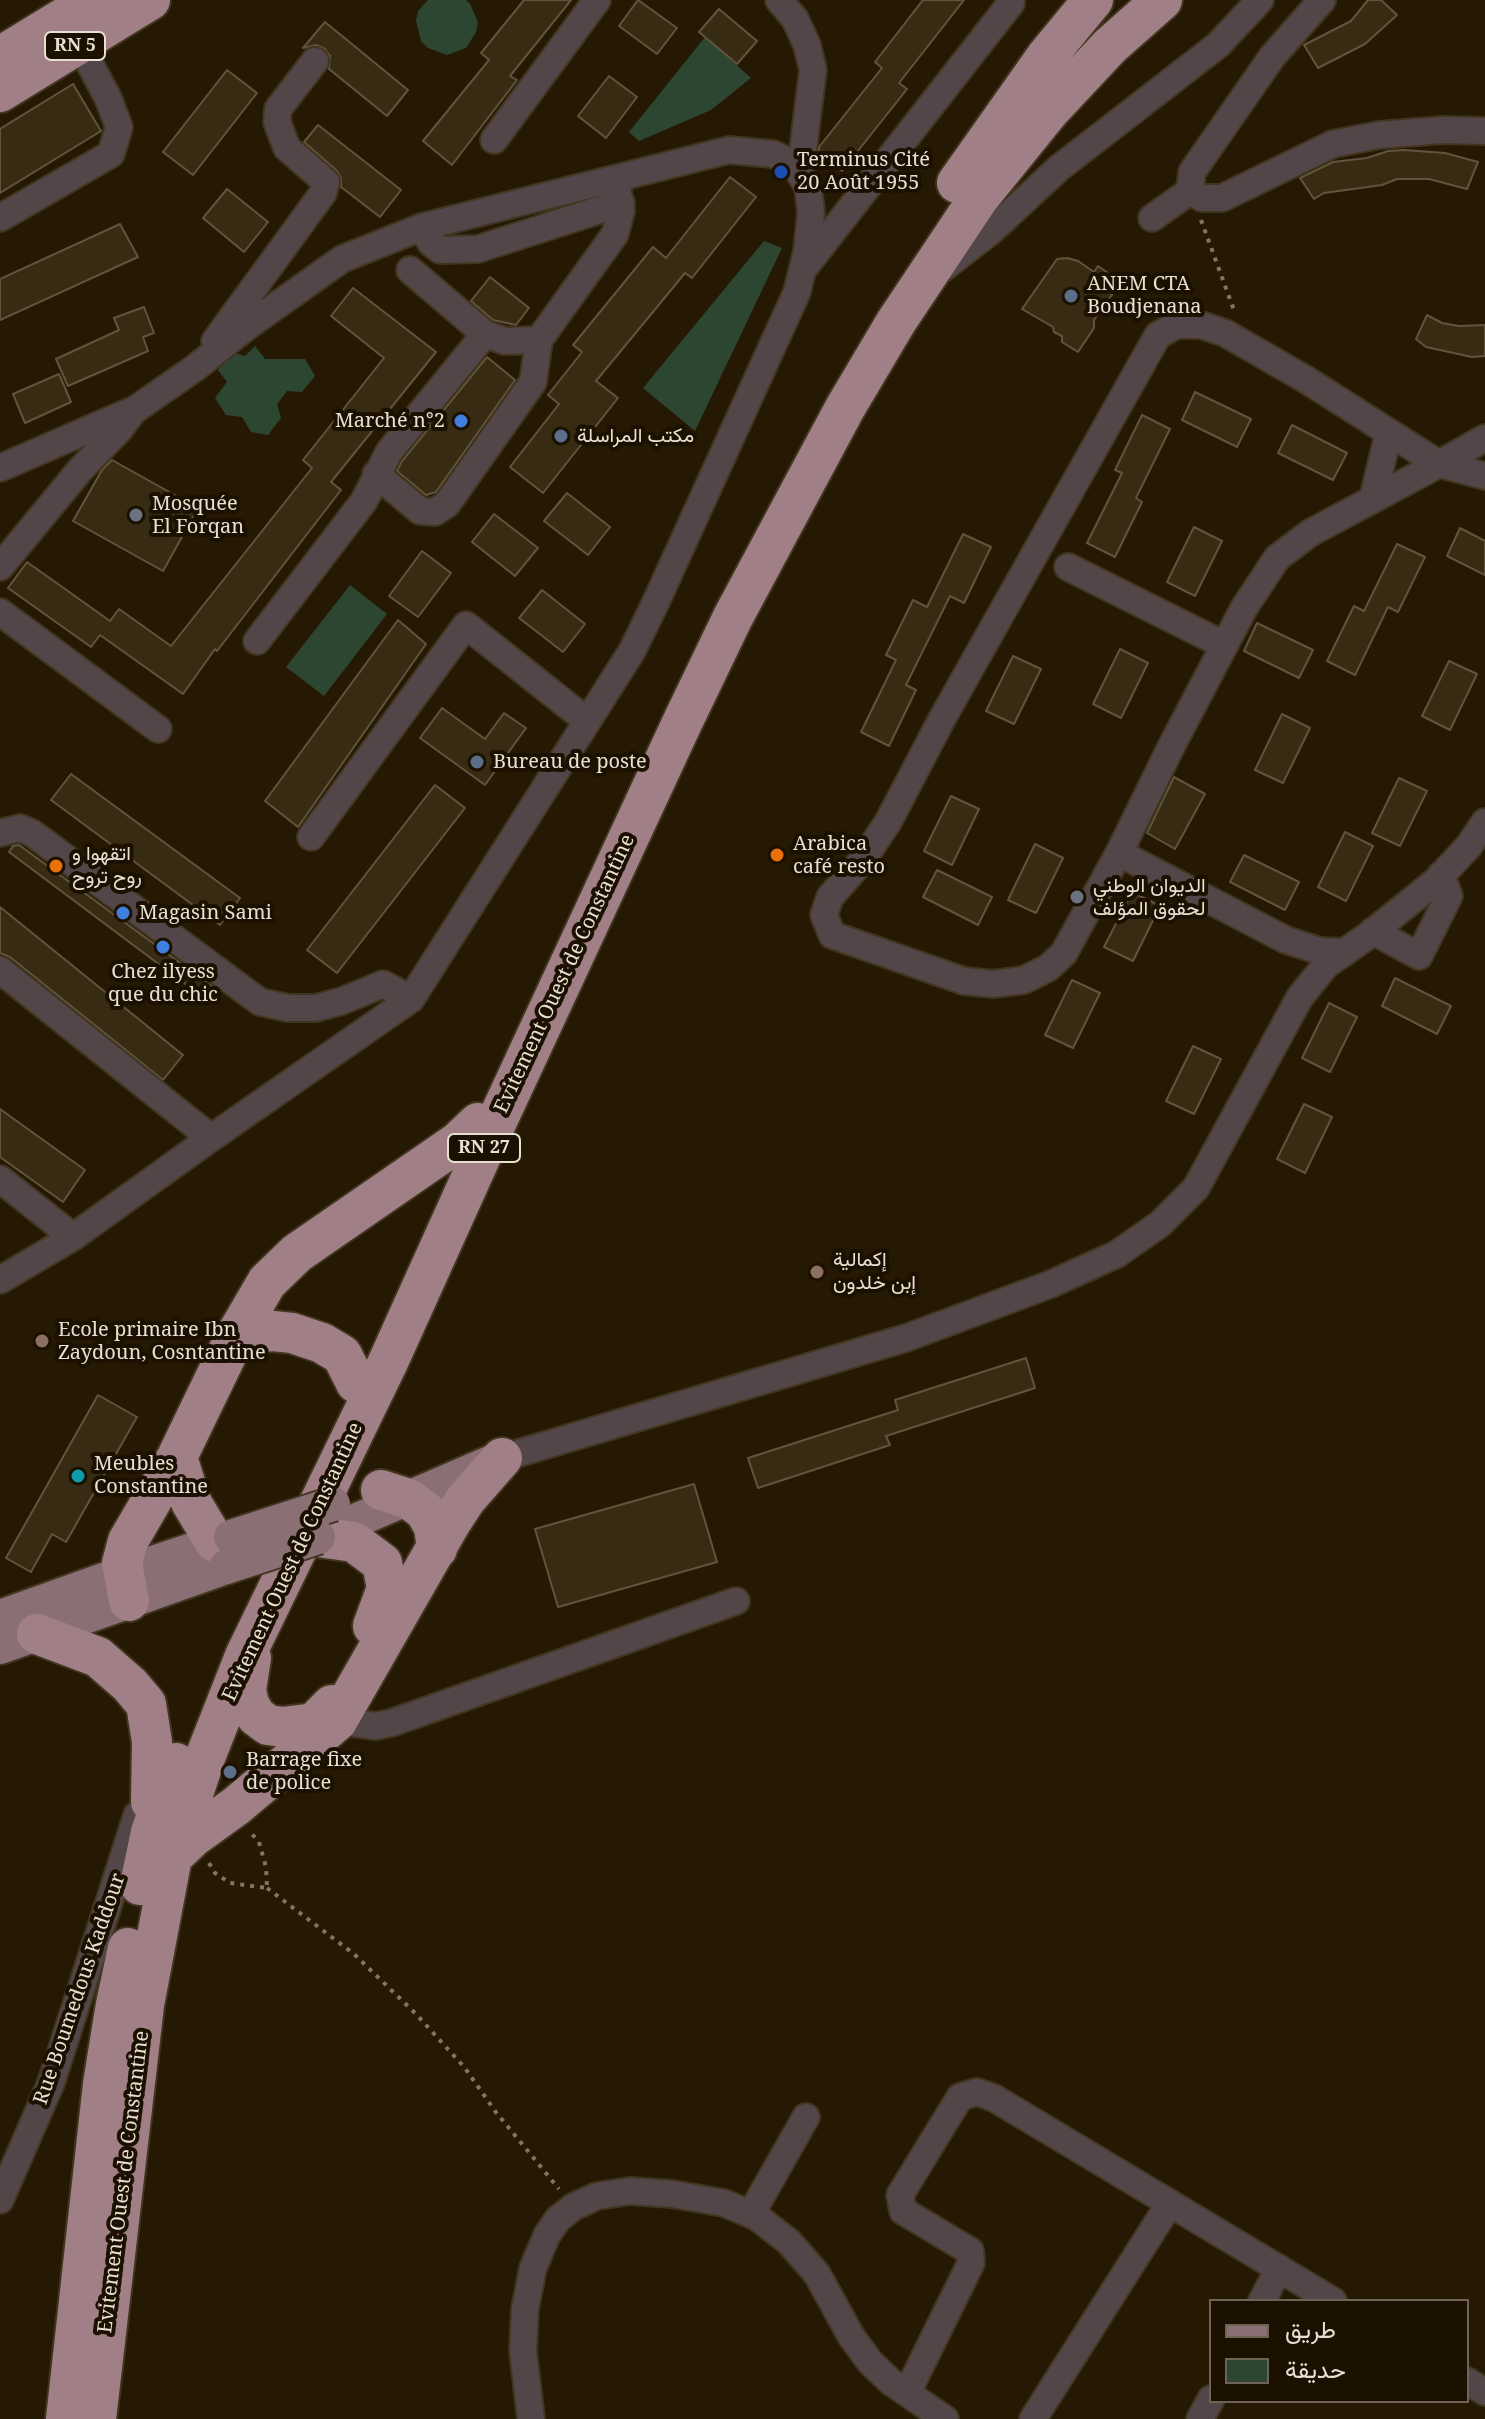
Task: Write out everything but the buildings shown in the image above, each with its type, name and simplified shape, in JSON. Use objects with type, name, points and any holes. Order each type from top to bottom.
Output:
[{"type":"highway","name":"RN 5","points":[[0,57],[93,0]]},
{"type":"highway","name":"RN 5","points":[[0,92],[150,0]]},
{"type":"highway","points":[[957,183],[1046,57],[1093,0]]},
{"type":"highway","name":"Evitement Ouest de Constantine","points":[[96,2419],[144,2005],[172,1842],[178,1757],[229,1641],[356,1383],[645,763],[884,292],[957,183],[1057,69],[1130,0]]},
{"type":"highway","name":"Evitement Ouest de Constantine","points":[[66,2419],[103,2084],[116,2004],[172,1842],[256,1631],[388,1362],[585,930],[733,617],[845,408],[896,322],[978,199],[1050,110],[1110,46],[1162,0]]},
{"type":"highway","points":[[126,1587],[122,1563],[128,1541],[177,1457],[236,1335],[267,1282],[297,1253],[458,1142],[478,1123]]},
{"type":"highway","points":[[236,1335],[273,1331],[292,1333],[322,1343],[342,1355],[356,1383]]},
{"type":"highway","points":[[177,1457],[191,1502],[224,1549]]},
{"type":"highway","points":[[18,1640],[98,1657],[146,1704],[150,1721],[150,1774],[172,1842],[236,1806],[337,1721],[466,1499],[502,1458]]},
{"type":"highway","points":[[395,1495],[425,1511],[434,1527],[437,1549]]},
{"type":"highway","points":[[256,1631],[246,1690],[256,1716],[268,1725],[283,1727],[314,1723],[332,1705],[380,1612],[387,1588],[382,1563],[326,1520]]},
{"type":"main road","points":[[18,1640],[126,1587],[224,1549],[326,1520],[502,1458]]},
{"type":"main road","points":[[0,1617],[126,1587]]},
{"type":"street","points":[[494,140],[597,0]]},
{"type":"street","points":[[779,0],[795,19],[807,45],[813,70],[800,174]]},
{"type":"street","points":[[920,286],[991,231],[1059,168],[1218,45],[1260,0]]},
{"type":"street","points":[[1152,218],[1190,191],[1192,172],[1272,57],[1322,0]]},
{"type":"street","points":[[803,270],[1011,3]]},
{"type":"street","points":[[195,368],[323,193],[326,182],[287,148],[277,122],[278,109],[315,61]]},
{"type":"street","points":[[0,218],[111,154],[119,127],[91,66]]},
{"type":"street","points":[[1190,191],[1202,198],[1222,198],[1333,144],[1379,135],[1442,130],[1485,131]]},
{"type":"street","points":[[0,1280],[73,1237],[411,999],[632,651],[797,292],[811,213],[808,187],[794,164],[773,154],[729,150],[618,191],[478,249],[440,250],[431,243],[422,227]]},
{"type":"street","points":[[0,468],[133,411],[342,259],[422,227],[618,191]]},
{"type":"street","points":[[376,474],[420,511],[435,512],[447,504],[533,382],[539,340],[615,234],[621,211],[618,191]]},
{"type":"street","points":[[410,270],[485,334],[505,341],[539,340]]},
{"type":"street","points":[[1485,438],[1439,464],[1310,533],[1277,558],[1224,645],[1119,853],[1064,953],[1048,968],[1024,980],[993,984],[964,981],[832,935],[824,915],[830,897],[862,861],[888,822],[1053,519],[1158,335],[1177,325],[1201,325],[1225,333],[1439,464],[1485,476]]},
{"type":"street","points":[[257,641],[364,501],[389,452],[485,334]]},
{"type":"street","points":[[0,567],[133,411]]},
{"type":"street","points":[[1373,498],[1389,432]]},
{"type":"street","points":[[1053,519],[1068,567]]},
{"type":"street","points":[[1023,575],[1068,567],[1224,645]]},
{"type":"street","points":[[0,612],[158,729]]},
{"type":"street","points":[[311,837],[466,625],[587,721]]},
{"type":"street","points":[[502,1458],[906,1338],[1051,1284],[1117,1254],[1160,1224],[1196,1188],[1300,997],[1326,965],[1441,875],[1468,847],[1485,822]]},
{"type":"street","points":[[0,833],[20,828],[32,833],[260,1002],[288,1008],[316,1008],[383,984],[411,999]]},
{"type":"street","points":[[1119,853],[1286,940],[1320,951],[1345,952]]},
{"type":"street","points":[[1373,931],[1419,956],[1449,896],[1441,875]]},
{"type":"street","points":[[1286,940],[1300,997]]},
{"type":"street","points":[[0,970],[211,1138]]},
{"type":"street","points":[[0,1179],[73,1237]]},
{"type":"street","points":[[337,1721],[376,1726],[391,1723],[736,1601]]},
{"type":"street","name":"Rue Boumedous Kaddour","points":[[0,2200],[51,2083],[150,1774]]},
{"type":"street","points":[[907,2393],[971,2263],[970,2251],[903,2211],[900,2195],[960,2097],[977,2092],[994,2098],[1330,2299]]},
{"type":"street","points":[[751,2214],[806,2117]]},
{"type":"street","points":[[531,2419],[523,2351],[525,2309],[533,2268],[547,2235],[558,2219],[573,2207],[597,2196],[630,2191],[724,2203],[751,2214],[789,2242],[817,2274],[851,2336],[870,2362],[945,2419]]},
{"type":"street","points":[[1033,2419],[1170,2203]]},
{"type":"street","points":[[1263,2299],[1279,2268]]},
{"type":"path","points":[[1190,191],[1247,346]]},
{"type":"path","points":[[236,1806],[242,1823],[259,1842],[266,1867],[267,1888]]},
{"type":"path","points":[[172,1842],[230,1883],[267,1888],[354,1954],[416,2014],[465,2068],[495,2111],[573,2207]]},
{"type":"green space","points":[[428,0],[466,0],[470,4],[478,22],[466,48],[447,55],[428,48],[421,41],[416,21],[418,11]]},
{"type":"green space","points":[[705,37],[751,78],[711,110],[639,141],[629,132]]},
{"type":"green space","points":[[764,241],[782,248],[695,431],[643,388]]},
{"type":"green space","points":[[255,346],[265,359],[305,359],[315,376],[302,392],[287,391],[277,404],[281,418],[268,435],[251,432],[242,417],[226,415],[215,398],[227,382],[218,370],[231,352],[245,356]]},
{"type":"green space","points":[[350,585],[387,614],[324,696],[286,667]]},
{"type":"place","name":"Terminus Cité 20 Août 1955","points":[[781,172]]},
{"type":"place","name":"ANEM CTA Boudjenana","points":[[1071,296]]},
{"type":"place","name":"Marché n°2","points":[[461,421]]},
{"type":"place","name":"مكتب المراسلة","points":[[561,436]]},
{"type":"place","name":"Mosquée El Forqan","points":[[136,515]]},
{"type":"place","name":"Bureau de poste","points":[[477,762]]},
{"type":"place","name":"Arabica café resto","points":[[777,855]]},
{"type":"place","name":"اتقهوا و روح تروح","points":[[56,866]]},
{"type":"place","name":"الديوان الوطني لحقوق المؤلف","points":[[1077,897]]},
{"type":"place","name":"Magasin Sami","points":[[123,913]]},
{"type":"place","name":"Chez ilyess que du chic","points":[[163,947]]},
{"type":"place","name":"إكمالية إبن خلدون","points":[[817,1272]]},
{"type":"place","name":"Ecole primaire Ibn Zaydoun, Cosntantine","points":[[42,1341]]},
{"type":"place","name":"Meubles Constantine","points":[[78,1476]]},
{"type":"place","name":"Barrage fixe de police","points":[[230,1772]]}]
